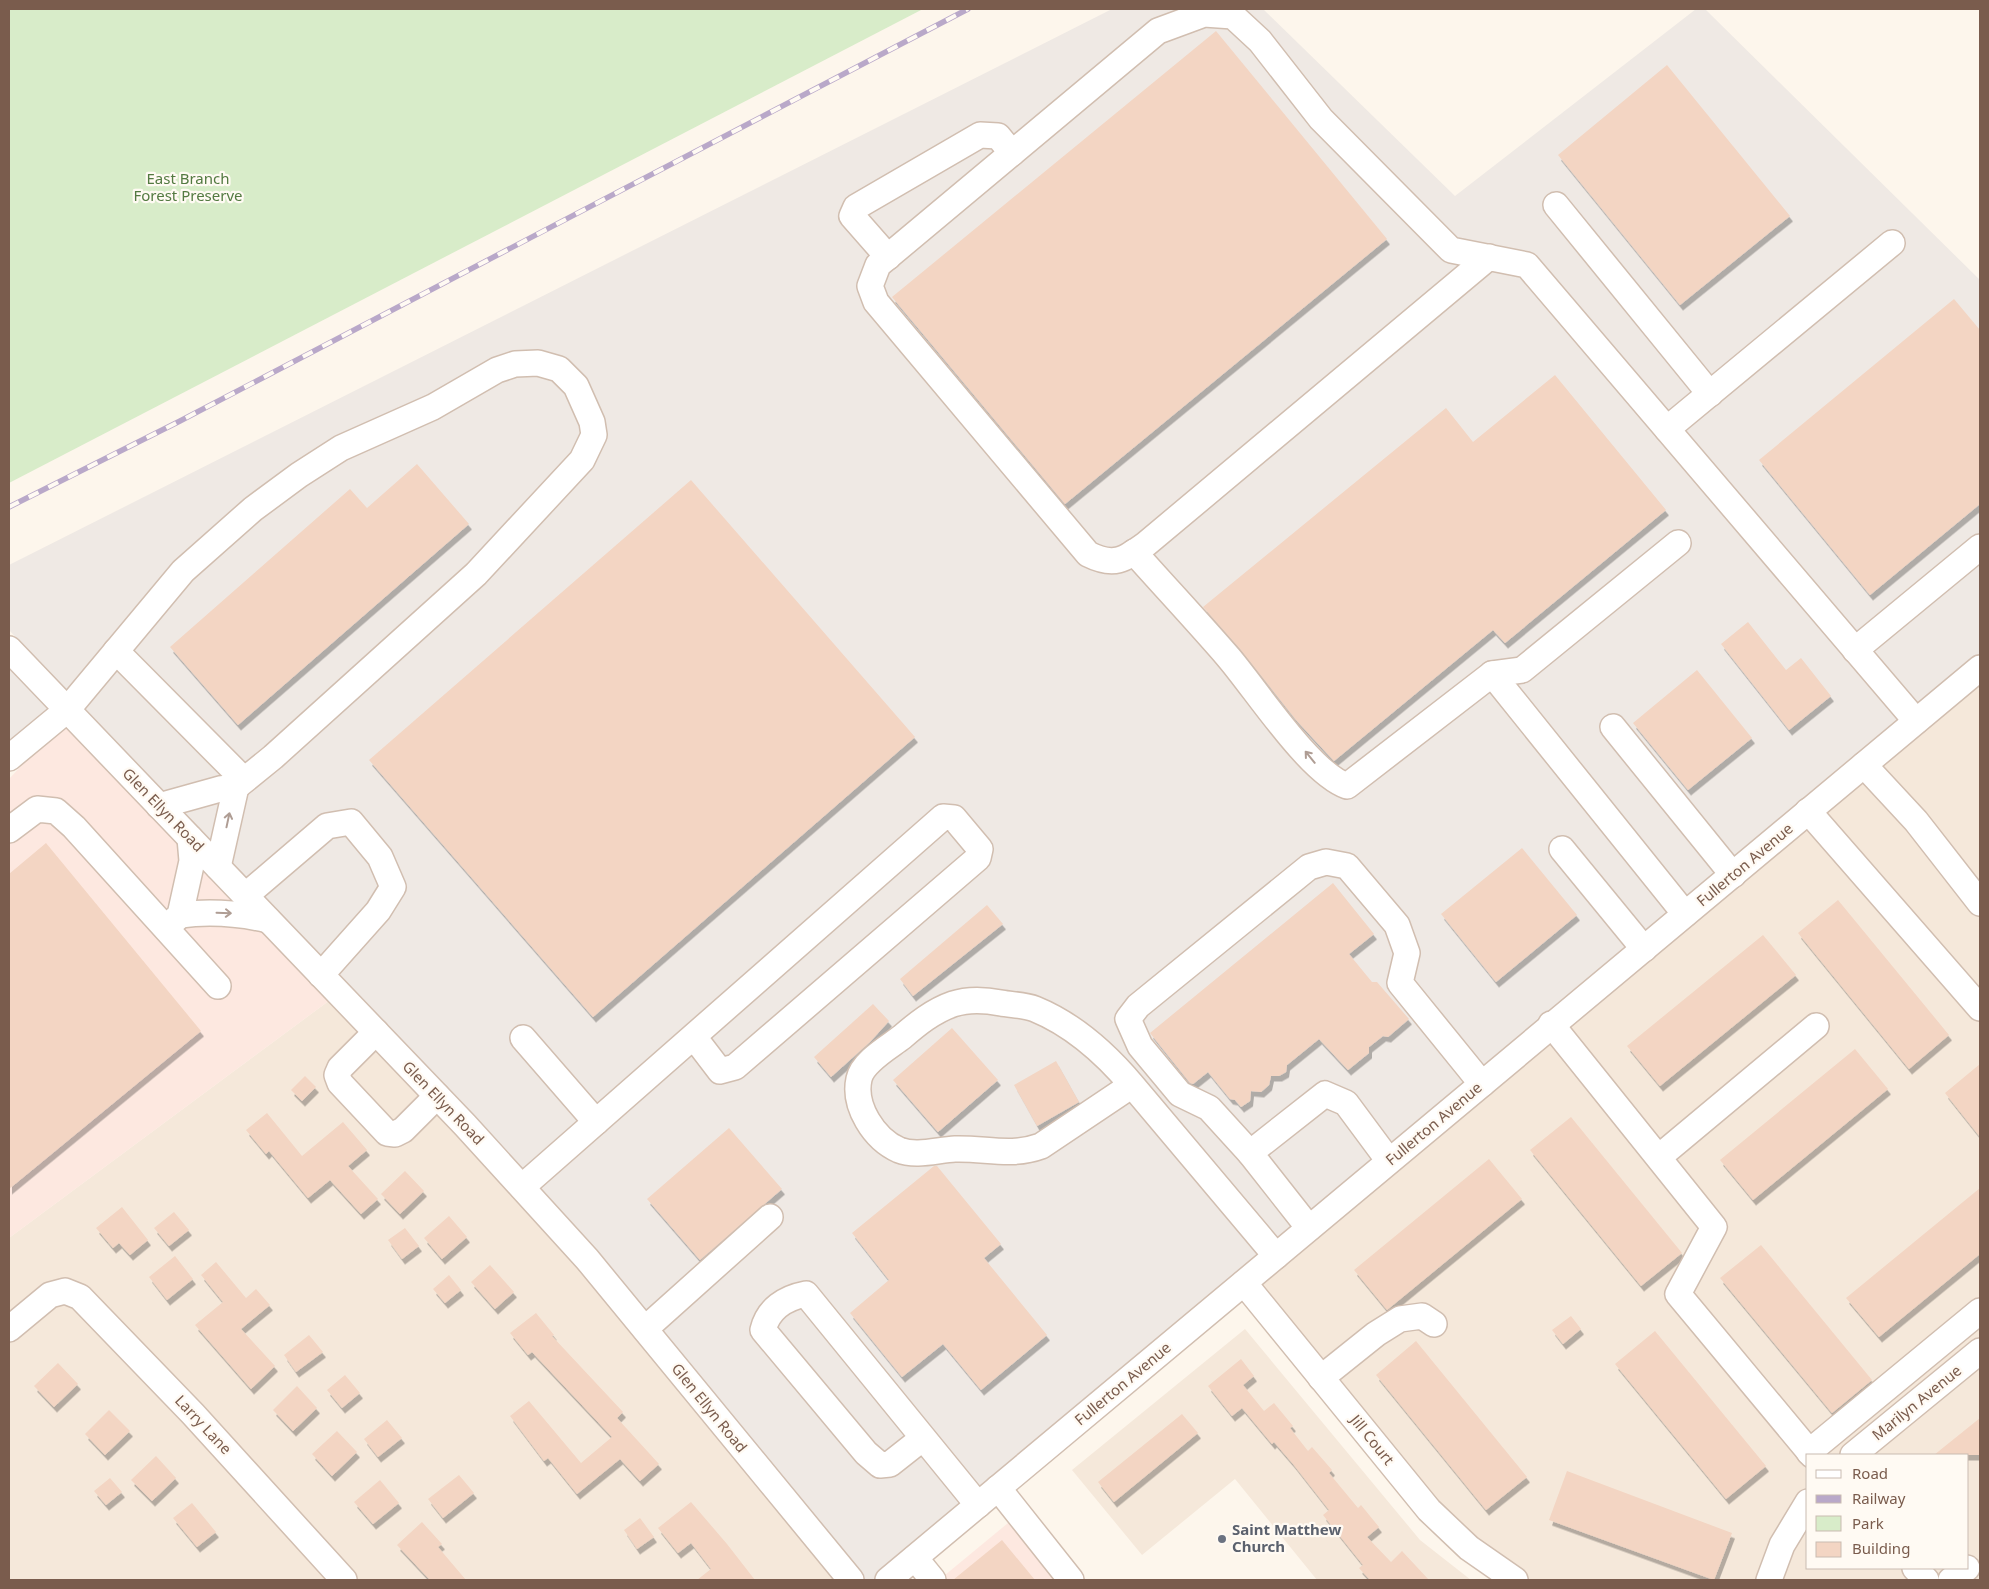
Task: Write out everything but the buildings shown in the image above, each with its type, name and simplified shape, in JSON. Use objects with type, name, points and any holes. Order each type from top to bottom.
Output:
[{"type":"street","points":[[1489,257],[1134,552],[1118,561],[1102,561],[1088,554],[876,302],[870,286],[878,265],[1158,31],[1204,14],[1233,16],[1260,41],[1321,120],[1452,250],[1489,257],[1527,265],[1916,721]]},
{"type":"street","points":[[888,257],[852,216],[856,207],[980,135],[998,136],[1012,153]]},
{"type":"street","points":[[1556,206],[1710,394]]},
{"type":"street","points":[[1668,429],[1892,243]]},
{"type":"street","points":[[9,758],[67,710],[183,571],[214,542],[299,475],[342,448],[433,407],[497,370],[515,364],[538,363],[559,369],[576,386],[592,422],[594,435],[582,460],[476,574],[240,784],[159,806]]},
{"type":"street","points":[[1134,552],[1230,659],[1317,767],[1335,782],[1347,786],[1492,674],[1522,670],[1678,543]]},
{"type":"street","points":[[1855,650],[1980,547]]},
{"type":"street","name":"Glen Ellyn Road","points":[[9,649],[522,1187],[587,1259],[851,1580]]},
{"type":"street","points":[[116,651],[240,784]]},
{"type":"street","name":"Fullerton Avenue","points":[[888,1580],[1482,1084],[1551,1024],[1644,949],[1980,668]]},
{"type":"street","points":[[1492,674],[1685,914]]},
{"type":"street","points":[[1613,727],[1732,875]]},
{"type":"street","points":[[1864,765],[1916,821],[1980,903]]},
{"type":"street","points":[[218,867],[240,784]]},
{"type":"street","points":[[9,830],[37,810],[56,811],[173,922],[218,986]]},
{"type":"street","points":[[1808,812],[1980,1008]]},
{"type":"street","points":[[522,1187],[943,816],[954,818],[980,849],[978,858],[735,1067],[720,1071],[694,1037]]},
{"type":"street","points":[[245,896],[327,826],[351,822],[380,857],[393,887],[378,911],[321,975]]},
{"type":"street","points":[[173,922],[192,860],[190,838]]},
{"type":"street","points":[[1562,849],[1644,949]]},
{"type":"street","points":[[1309,1228],[1250,1153],[1209,1108],[1180,1094],[1140,1046],[1128,1019],[1138,1006],[1309,867],[1326,862],[1347,866],[1396,926],[1407,953],[1400,983],[1482,1084]]},
{"type":"street","points":[[173,922],[206,912],[239,913],[268,920]]},
{"type":"street","points":[[1132,1085],[1041,1146],[1024,1152],[957,1149],[915,1153],[899,1150],[880,1137],[861,1111],[858,1095],[859,1077],[867,1066],[923,1020],[954,1004],[984,1000],[1034,1008],[1071,1028],[1094,1044],[1132,1085],[1276,1256]]},
{"type":"street","points":[[1551,1024],[1714,1227],[1678,1294],[1810,1454],[1980,1310]]},
{"type":"street","points":[[1659,1157],[1816,1026]]},
{"type":"street","points":[[376,1032],[340,1068],[337,1075],[340,1083],[388,1133],[395,1134],[403,1130],[437,1096]]},
{"type":"street","points":[[523,1038],[596,1122]]},
{"type":"street","points":[[1250,1153],[1325,1094],[1346,1103],[1389,1161]]},
{"type":"street","points":[[645,1330],[770,1218]]},
{"type":"street","name":"Jill Court","points":[[1244,1283],[1429,1510],[1469,1548],[1515,1580]]},
{"type":"street","name":"Larry Lane","points":[[9,1329],[50,1295],[65,1291],[80,1296],[304,1533],[344,1580]]},
{"type":"street","points":[[923,1438],[890,1464],[880,1465],[866,1453],[763,1330],[766,1316],[790,1298],[806,1294],[978,1505]]},
{"type":"street","points":[[1321,1378],[1376,1334],[1400,1319],[1422,1316],[1434,1324]]},
{"type":"street","name":"Marilyn Avenue","points":[[1854,1454],[1980,1351]]},
{"type":"street","points":[[998,1488],[1071,1580]]},
{"type":"street","points":[[1769,1580],[1782,1545],[1806,1505]]},
{"type":"street","points":[[1969,1566],[1980,1557]]},
{"type":"street","points":[[915,1558],[933,1580]]},
{"type":"street","points":[[1916,1569],[1926,1580]]},
{"type":"street","points":[[1950,1580],[1966,1569]]},
{"type":"shaded area","points":[[1112,9],[1263,9],[1455,196],[1696,9],[1705,9],[1980,280],[1980,657],[873,1580],[864,1580],[608,1269],[9,630],[9,565]]},
{"type":"shaded area","points":[[9,660],[55,708],[9,744]]},
{"type":"shaded area","points":[[1980,683],[1980,1579],[1527,1580],[1470,1538],[1430,1496],[1254,1284]]},
{"type":"shaded area","points":[[64,720],[334,997],[9,1238],[9,779]]},
{"type":"shaded area","points":[[334,997],[515,1192],[836,1580],[9,1580],[9,1238]]},
{"type":"shaded area","points":[[1245,1329],[1420,1540],[1471,1580],[1317,1580],[1235,1479],[1142,1555],[1072,1470]]},
{"type":"shaded area","points":[[1008,1523],[1058,1580],[939,1580]]},
{"type":"green space","name":"East Branch Forest Preserve","points":[[9,9],[923,9],[9,483]]},
{"type":"railway","points":[[9,507],[180,421],[968,9]]},
{"type":"place","name":"Saint Matthew Church","points":[[1222,1539]]}]
